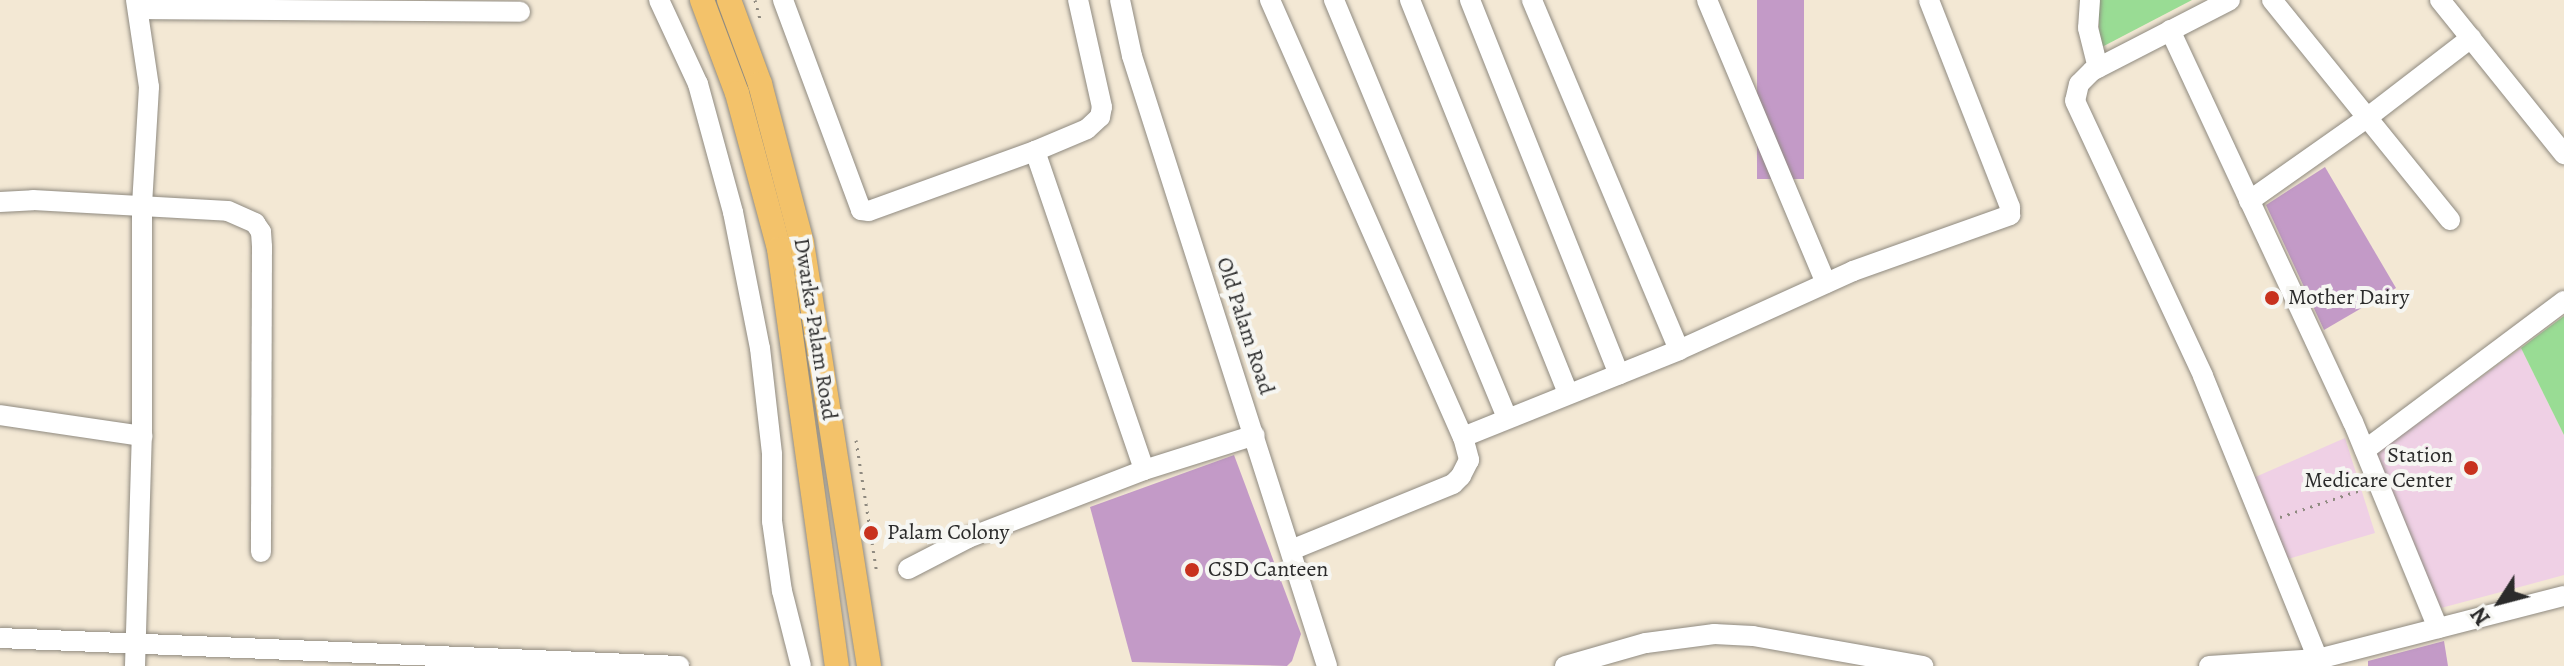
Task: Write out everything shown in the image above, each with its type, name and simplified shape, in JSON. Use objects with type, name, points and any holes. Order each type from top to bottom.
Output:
[{"type":"main road","name":"Dwarka-Palam Road","points":[[702,0],[737,93],[779,249],[837,666]]},
{"type":"main road","name":"Dwarka-Palam Road","points":[[729,0],[760,84],[802,243],[869,666]]},
{"type":"street","points":[[659,0],[698,84],[733,212],[760,348],[772,454],[772,521],[782,591],[801,666]]},
{"type":"street","points":[[783,0],[861,210],[869,211],[1035,151],[1087,129],[1100,117],[1102,107],[1078,0]]},
{"type":"street","name":"Old Palam Road","points":[[1120,0],[1132,56],[1327,666]]},
{"type":"street","points":[[1270,0],[1463,437],[1469,460],[1453,484],[1291,550]]},
{"type":"street","points":[[1334,0],[1506,416]]},
{"type":"street","points":[[1410,0],[1568,393]]},
{"type":"street","points":[[1470,0],[1619,374]]},
{"type":"street","points":[[1532,0],[1679,350]]},
{"type":"street","points":[[1707,0],[1826,283]]},
{"type":"street","points":[[1463,437],[1506,416],[1679,350],[1896,254],[2004,219],[2011,213],[1929,0]]},
{"type":"street","points":[[2090,0],[2088,28],[2098,68]]},
{"type":"street","points":[[2230,0],[2098,68],[2085,77],[2075,93],[2078,112],[2203,376],[2319,662]]},
{"type":"street","points":[[2272,0],[2450,220]]},
{"type":"street","points":[[2440,0],[2564,154]]},
{"type":"street","points":[[135,666],[142,436],[142,205],[149,87],[137,4],[520,12]]},
{"type":"street","points":[[2170,30],[2381,482],[2438,628]]},
{"type":"street","points":[[2249,201],[2368,117],[2471,38]]},
{"type":"street","points":[[1035,151],[1144,470]]},
{"type":"street","points":[[0,202],[142,205],[228,211],[250,218],[261,232],[261,552]]},
{"type":"street","points":[[2365,450],[2564,301]]},
{"type":"street","points":[[0,415],[142,436]]},
{"type":"street","points":[[908,569],[968,538],[1144,470],[1255,435]]},
{"type":"street","points":[[2209,666],[2319,662],[2564,596]]},
{"type":"street","points":[[1565,666],[1646,643],[1714,634],[1753,636],[1923,666]]},
{"type":"street","points":[[0,638],[679,666]]},
{"type":"street","points":[[1605,666],[1686,644],[1720,641],[1854,666]]},
{"type":"path","points":[[2263,523],[2381,482]]},
{"type":"shaded area","name":"Station Medicare Center","points":[[2521,348],[2564,435],[2564,575],[2441,608],[2373,456]]},
{"type":"shaded area","points":[[2345,438],[2375,533],[2288,559],[2253,478]]},
{"type":"green space","points":[[2098,0],[2192,0],[2100,48]]},
{"type":"green space","points":[[2564,316],[2564,435],[2521,348]]},
{"type":"building","points":[[1757,0],[1804,0],[1804,179],[1757,179]]},
{"type":"building","points":[[2325,167],[2396,288],[2324,330],[2266,205]]},
{"type":"building","name":"CSD Canteen","points":[[1234,455],[1301,634],[1292,661],[1287,666],[1132,662],[1090,507]]},
{"type":"building","points":[[2444,641],[2448,666],[2368,666],[2368,661]]},
{"type":"place","name":"Mother Dairy","points":[[2272,298]]},
{"type":"place","name":"Station Medicare Center","points":[[2471,468]]},
{"type":"place","name":"Palam Colony","points":[[871,533]]},
{"type":"place","name":"CSD Canteen","points":[[1192,570]]}]
